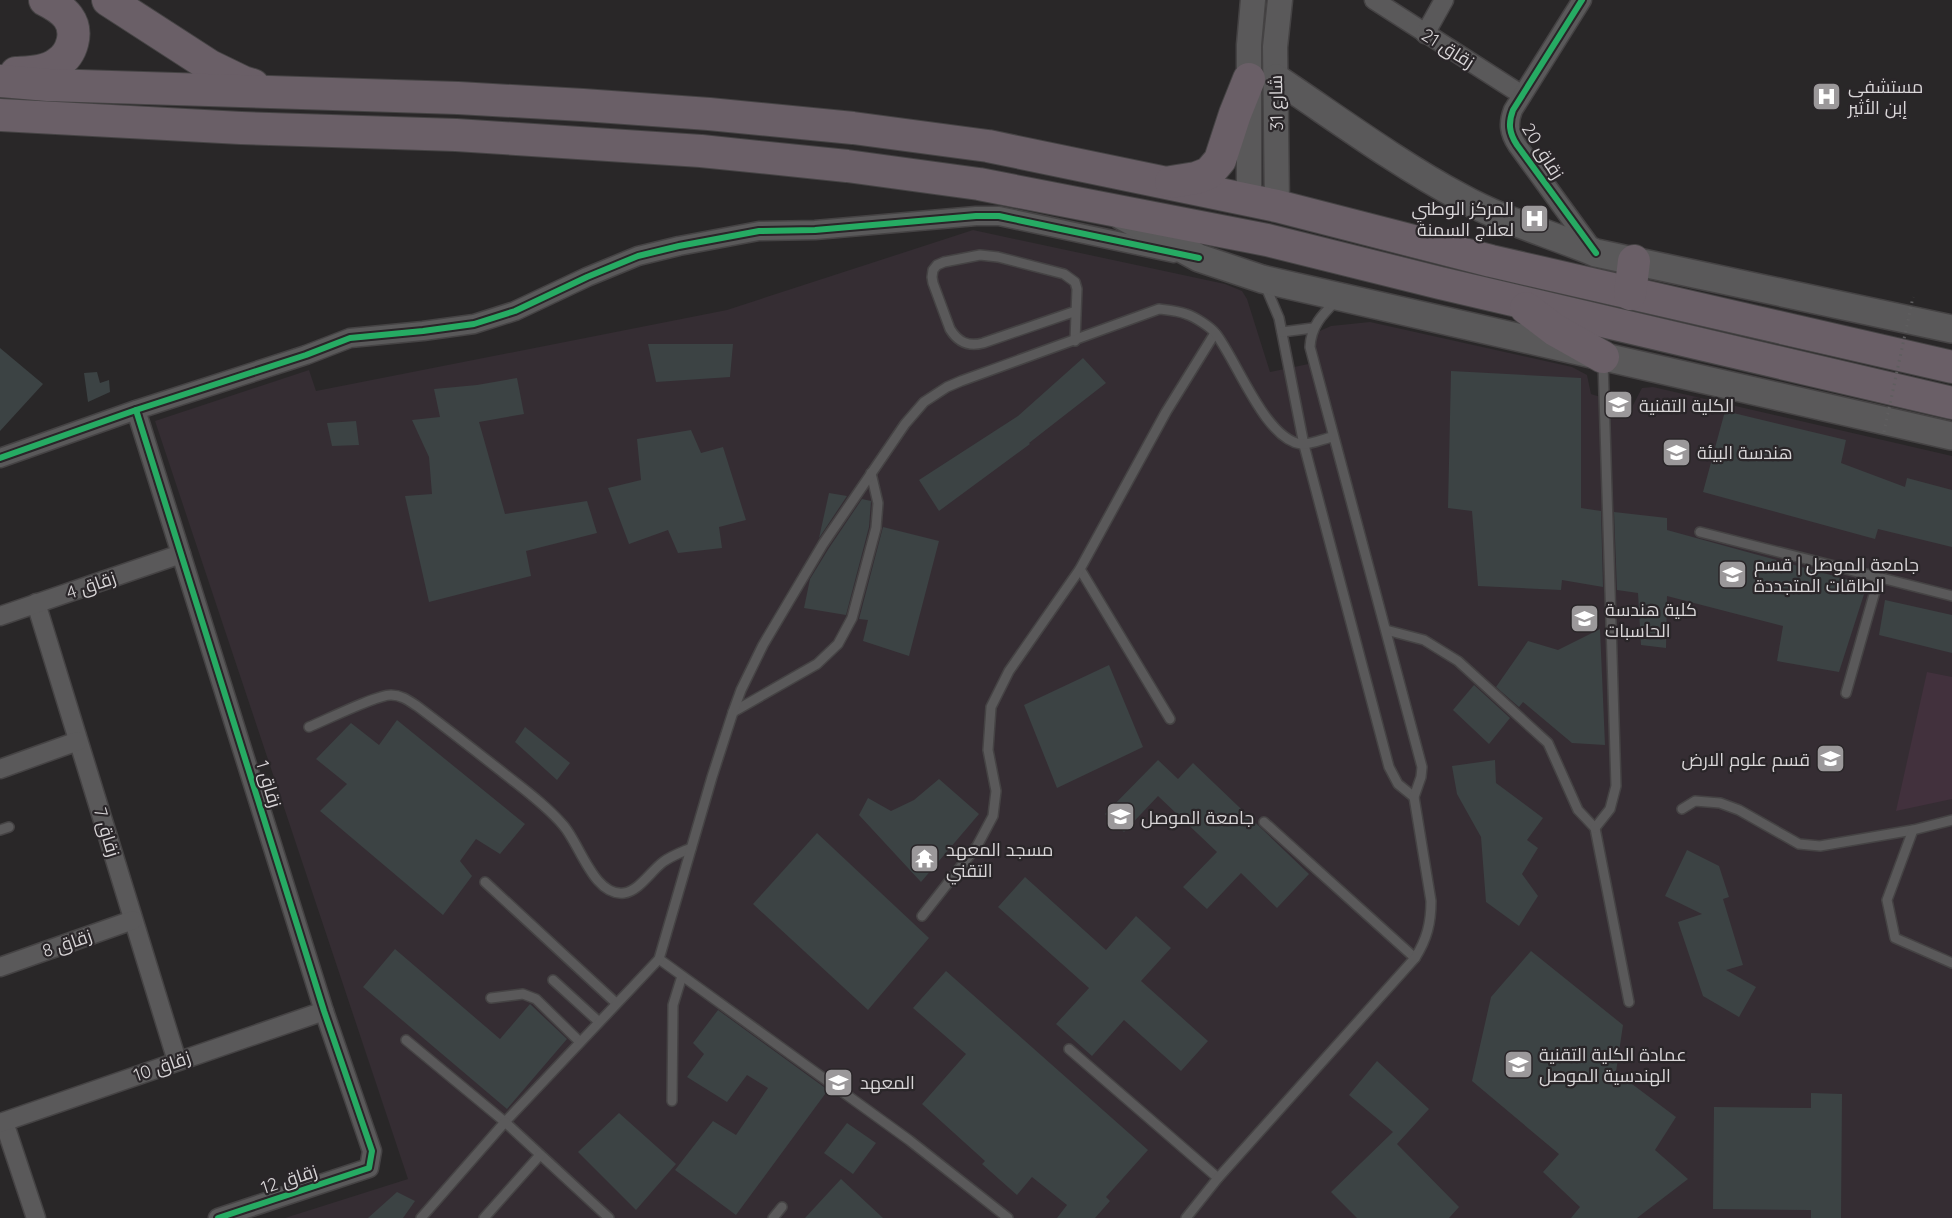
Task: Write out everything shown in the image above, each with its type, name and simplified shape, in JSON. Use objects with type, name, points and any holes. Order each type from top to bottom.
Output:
[{"type":"highway","points":[[0,74],[33,72],[48,68],[66,56],[71,46],[72,26],[62,11],[45,0]]},
{"type":"highway","points":[[108,0],[210,66],[243,82],[310,94]]},
{"type":"highway","points":[[1167,182],[1209,173],[1220,160],[1235,114],[1262,78]]},
{"type":"highway","points":[[0,81],[48,85],[458,98],[583,105],[853,128],[988,146],[1263,203],[1629,294],[1952,367]]},
{"type":"highway","points":[[0,115],[241,128],[456,135],[701,151],[847,166],[979,184],[1267,240],[1952,403]]},
{"type":"highway","points":[[1629,294],[1634,261]]},
{"type":"highway","points":[[1513,299],[1556,330],[1603,357]]},
{"type":"main road","points":[[1262,78],[1461,198],[1596,253],[1952,329]]},
{"type":"main road","points":[[1114,211],[1199,258],[1262,279],[1952,436]]},
{"type":"street","name":"شارع 31","points":[[1253,0],[1249,45],[1262,78],[1263,203]]},
{"type":"street","name":"شارع 31","points":[[1262,78],[1275,47],[1280,0]]},
{"type":"street","name":"زقاق 21","points":[[1374,0],[1522,95]]},
{"type":"street","points":[[1425,34],[1444,0]]},
{"type":"street","name":"زقاق 20","points":[[1582,0],[1522,95],[1510,119],[1509,128],[1512,137],[1596,253]]},
{"type":"street","points":[[1249,45],[1275,47]]},
{"type":"street","points":[[0,458],[136,410],[306,355],[350,338],[423,332],[474,324],[515,311],[638,256],[759,231],[815,230],[999,216],[1199,258]]},
{"type":"street","name":"زقاق 1","points":[[136,410],[324,1011],[372,1151],[369,1168]]},
{"type":"street","name":"زقاق 4","points":[[0,616],[181,554]]},
{"type":"street","name":"زقاق 7","points":[[36,603],[177,1061]]},
{"type":"street","points":[[0,769],[78,741]]},
{"type":"street","name":"زقاق 8","points":[[0,967],[133,920]]},
{"type":"street","name":"زقاق 10","points":[[2,1122],[324,1011]]},
{"type":"street","points":[[2,1122],[36,1218]]},
{"type":"street","name":"زقاق 12","points":[[218,1218],[369,1168]]},
{"type":"lane","points":[[1075,341],[1077,289],[1075,282],[1064,274],[998,257],[980,255],[944,262],[933,270],[933,283],[950,329],[954,336],[967,344],[983,343],[1076,311]]},
{"type":"lane","points":[[1262,279],[1275,304],[1304,445],[1389,767],[1398,784],[1414,796]]},
{"type":"lane","points":[[1186,1218],[1415,958],[1423,945],[1431,916],[1431,901],[1414,796],[1422,767],[1332,437],[1310,347],[1313,328],[1340,297]]},
{"type":"lane","points":[[421,1218],[505,1122],[658,959],[741,690],[794,590],[914,412],[935,394],[961,381],[1159,309],[1186,314],[1215,333],[1269,421],[1282,435],[1293,442],[1304,445],[1332,437]]},
{"type":"lane","points":[[1282,332],[1313,328]]},
{"type":"lane","points":[[922,916],[977,846],[993,816],[996,791],[988,750],[991,707],[1009,671],[1080,568],[1166,412],[1215,333]]},
{"type":"lane","points":[[1595,828],[1610,809],[1616,786],[1603,357]]},
{"type":"lane","points":[[733,712],[816,664],[838,644],[846,632],[852,618],[876,528],[878,503],[871,473]]},
{"type":"lane","points":[[1700,532],[1952,596]]},
{"type":"lane","points":[[1080,568],[1170,719]]},
{"type":"lane","points":[[1846,693],[1879,577]]},
{"type":"lane","points":[[1386,630],[1424,640],[1458,661],[1548,743],[1578,810],[1595,828],[1629,1002]]},
{"type":"lane","points":[[309,727],[375,699],[388,695],[402,697],[417,706],[531,795],[562,824],[575,841],[590,872],[603,887],[613,893],[625,893],[637,886],[664,861],[691,848]]},
{"type":"lane","points":[[1682,810],[1695,801],[1720,802],[1739,810],[1799,844],[1820,846],[1913,830],[1952,820]]},
{"type":"lane","points":[[1264,822],[1415,958]]},
{"type":"lane","points":[[1913,830],[1887,900],[1895,938],[1952,963]]},
{"type":"lane","points":[[485,882],[616,1003]]},
{"type":"lane","points":[[658,959],[900,1133],[1008,1218]]},
{"type":"lane","points":[[672,1101],[673,1005],[682,976]]},
{"type":"lane","points":[[553,980],[598,1022]]},
{"type":"lane","points":[[491,998],[523,994],[536,999],[580,1042]]},
{"type":"lane","points":[[406,1040],[505,1122],[609,1218]]},
{"type":"lane","points":[[1069,1049],[1218,1179]]},
{"type":"lane","points":[[484,1218],[540,1155]]},
{"type":"lane","points":[[773,1218],[783,1207]]},
{"type":"path","points":[[1884,432],[1913,297]]},
{"type":"shaded area","name":"جامعة الموصل","points":[[973,230],[1225,284],[1242,291],[1247,299],[1270,372],[1318,362],[1313,334],[1331,326],[1370,322],[1572,367],[1587,375],[1591,394],[1632,407],[1642,388],[1653,387],[1952,456],[1952,1218],[285,1218],[408,1179],[155,421],[309,370],[316,391],[727,310]]},
{"type":"shaded area","points":[[1927,672],[1952,677],[1952,799],[1896,811]]},
{"type":"building","points":[[648,344],[733,344],[730,377],[656,382]]},
{"type":"building","points":[[0,348],[43,384],[0,431]]},
{"type":"building","points":[[1083,358],[1106,383],[1030,444],[939,511],[919,480],[1018,416]]},
{"type":"building","points":[[1451,371],[1581,378],[1581,508],[1601,511],[1603,587],[1562,580],[1561,590],[1478,586],[1472,511],[1448,508]]},
{"type":"building","points":[[97,372],[100,383],[109,380],[110,392],[88,402],[84,373]]},
{"type":"building","points":[[517,378],[524,414],[479,422],[505,514],[587,501],[597,533],[526,551],[531,576],[429,602],[405,496],[432,494],[429,457],[412,420],[440,417],[434,389]]},
{"type":"building","points":[[1725,411],[1846,440],[1841,463],[1905,487],[1907,478],[1952,490],[1952,547],[1878,529],[1875,539],[1703,492]]},
{"type":"building","points":[[356,421],[359,445],[332,446],[327,423]]},
{"type":"building","points":[[691,430],[701,453],[723,447],[746,520],[719,527],[722,548],[678,553],[668,530],[629,544],[608,488],[641,480],[637,439]]},
{"type":"building","points":[[829,493],[847,496],[819,538]]},
{"type":"building","points":[[862,499],[871,501],[869,527],[846,615],[804,608],[810,579]]},
{"type":"building","points":[[1614,512],[1667,518],[1667,530],[1867,585],[1839,672],[1777,661],[1783,626],[1667,596],[1666,648],[1641,645],[1638,593],[1617,590]]},
{"type":"building","points":[[883,527],[939,541],[909,656],[863,641],[868,620],[859,619]]},
{"type":"building","points":[[1885,600],[1952,615],[1952,653],[1879,635]]},
{"type":"building","points":[[1600,629],[1605,745],[1572,743],[1523,702],[1519,707],[1496,687],[1528,641],[1558,650]]},
{"type":"building","points":[[1109,665],[1143,747],[1057,788],[1024,705]]},
{"type":"building","points":[[1474,685],[1510,718],[1489,744],[1453,710]]},
{"type":"building","points":[[397,720],[525,824],[500,854],[476,839],[460,861],[472,876],[443,915],[320,811],[347,784],[316,759],[351,723],[379,745]]},
{"type":"building","points":[[525,727],[570,763],[557,780],[515,742]]},
{"type":"building","points":[[1158,760],[1178,779],[1193,763],[1309,874],[1277,908],[1241,873],[1207,909],[1183,887],[1217,852],[1158,796],[1124,832],[1105,814]]},
{"type":"building","points":[[1495,760],[1496,783],[1543,818],[1527,840],[1538,848],[1522,874],[1538,896],[1519,926],[1486,902],[1481,837],[1457,794],[1452,766]]},
{"type":"building","points":[[939,779],[979,814],[921,882],[859,815],[868,798],[891,811],[914,800]]},
{"type":"building","points":[[817,833],[929,938],[868,1010],[753,904]]},
{"type":"building","points":[[1687,850],[1719,866],[1729,897],[1723,899],[1743,965],[1726,970],[1756,987],[1739,1017],[1703,996],[1678,922],[1702,914],[1665,896]]},
{"type":"building","points":[[1025,877],[1106,950],[1136,916],[1171,948],[1141,981],[1208,1041],[1181,1071],[1124,1020],[1092,1056],[1056,1024],[1089,988],[998,907]]},
{"type":"building","points":[[395,949],[500,1039],[530,1004],[567,1039],[507,1109],[363,987]]},
{"type":"building","points":[[1531,951],[1623,1025],[1616,1072],[1676,1117],[1655,1150],[1688,1179],[1637,1218],[1571,1218],[1580,1207],[1543,1172],[1559,1154],[1472,1081],[1491,997]]},
{"type":"building","points":[[946,971],[1148,1150],[1106,1197],[1110,1201],[1095,1218],[1057,1218],[1067,1205],[1032,1177],[1017,1195],[982,1164],[985,1161],[922,1104],[966,1054],[913,1008]]},
{"type":"building","points":[[718,1010],[828,1090],[736,1215],[675,1170],[713,1121],[736,1135],[768,1088],[747,1075],[727,1102],[687,1077],[704,1054],[693,1043]]},
{"type":"building","points":[[1377,1061],[1429,1109],[1397,1144],[1459,1207],[1449,1218],[1357,1218],[1331,1192],[1393,1132],[1349,1095]]},
{"type":"building","points":[[1811,1093],[1842,1094],[1841,1218],[1811,1218],[1811,1210],[1713,1209],[1714,1107],[1811,1108]]},
{"type":"building","points":[[619,1113],[676,1164],[636,1210],[578,1152]]},
{"type":"building","points":[[847,1123],[876,1143],[853,1174],[824,1153]]},
{"type":"building","points":[[841,1179],[883,1218],[805,1218]]},
{"type":"building","points":[[397,1192],[415,1201],[403,1218],[368,1218]]},
{"type":"cycle path","points":[[1582,0],[1513,110],[1510,128],[1517,145],[1596,253]]},
{"type":"cycle path","points":[[0,458],[136,410],[306,355],[350,338],[474,324],[515,311],[638,256],[759,231],[815,230],[999,216],[1199,258]]},
{"type":"cycle path","points":[[136,410],[324,1011],[372,1151],[369,1168],[218,1218]]},
{"type":"place","name":"مستشفى إبن الأثير","points":[[1827,96]]},
{"type":"place","name":"المركز الوطني لعلاج السمنة","points":[[1535,218]]},
{"type":"place","name":"الكلية التقنية","points":[[1618,405]]},
{"type":"place","name":"هندسة البيئة","points":[[1676,452]]},
{"type":"place","name":"جامعة الموصل | قسم الطاقات المتجددة","points":[[1733,574]]},
{"type":"place","name":"كلية هندسة الحاسبات","points":[[1584,619]]},
{"type":"place","name":"قسم علوم الارض","points":[[1831,759]]},
{"type":"place","name":"جامعة الموصل","points":[[1120,817]]},
{"type":"place","name":"مسجد المعهد التقني","points":[[925,859]]},
{"type":"place","name":"عمادة الكلية التقنية الهندسية الموصل","points":[[1518,1064]]},
{"type":"place","name":"المعهد","points":[[839,1082]]}]
